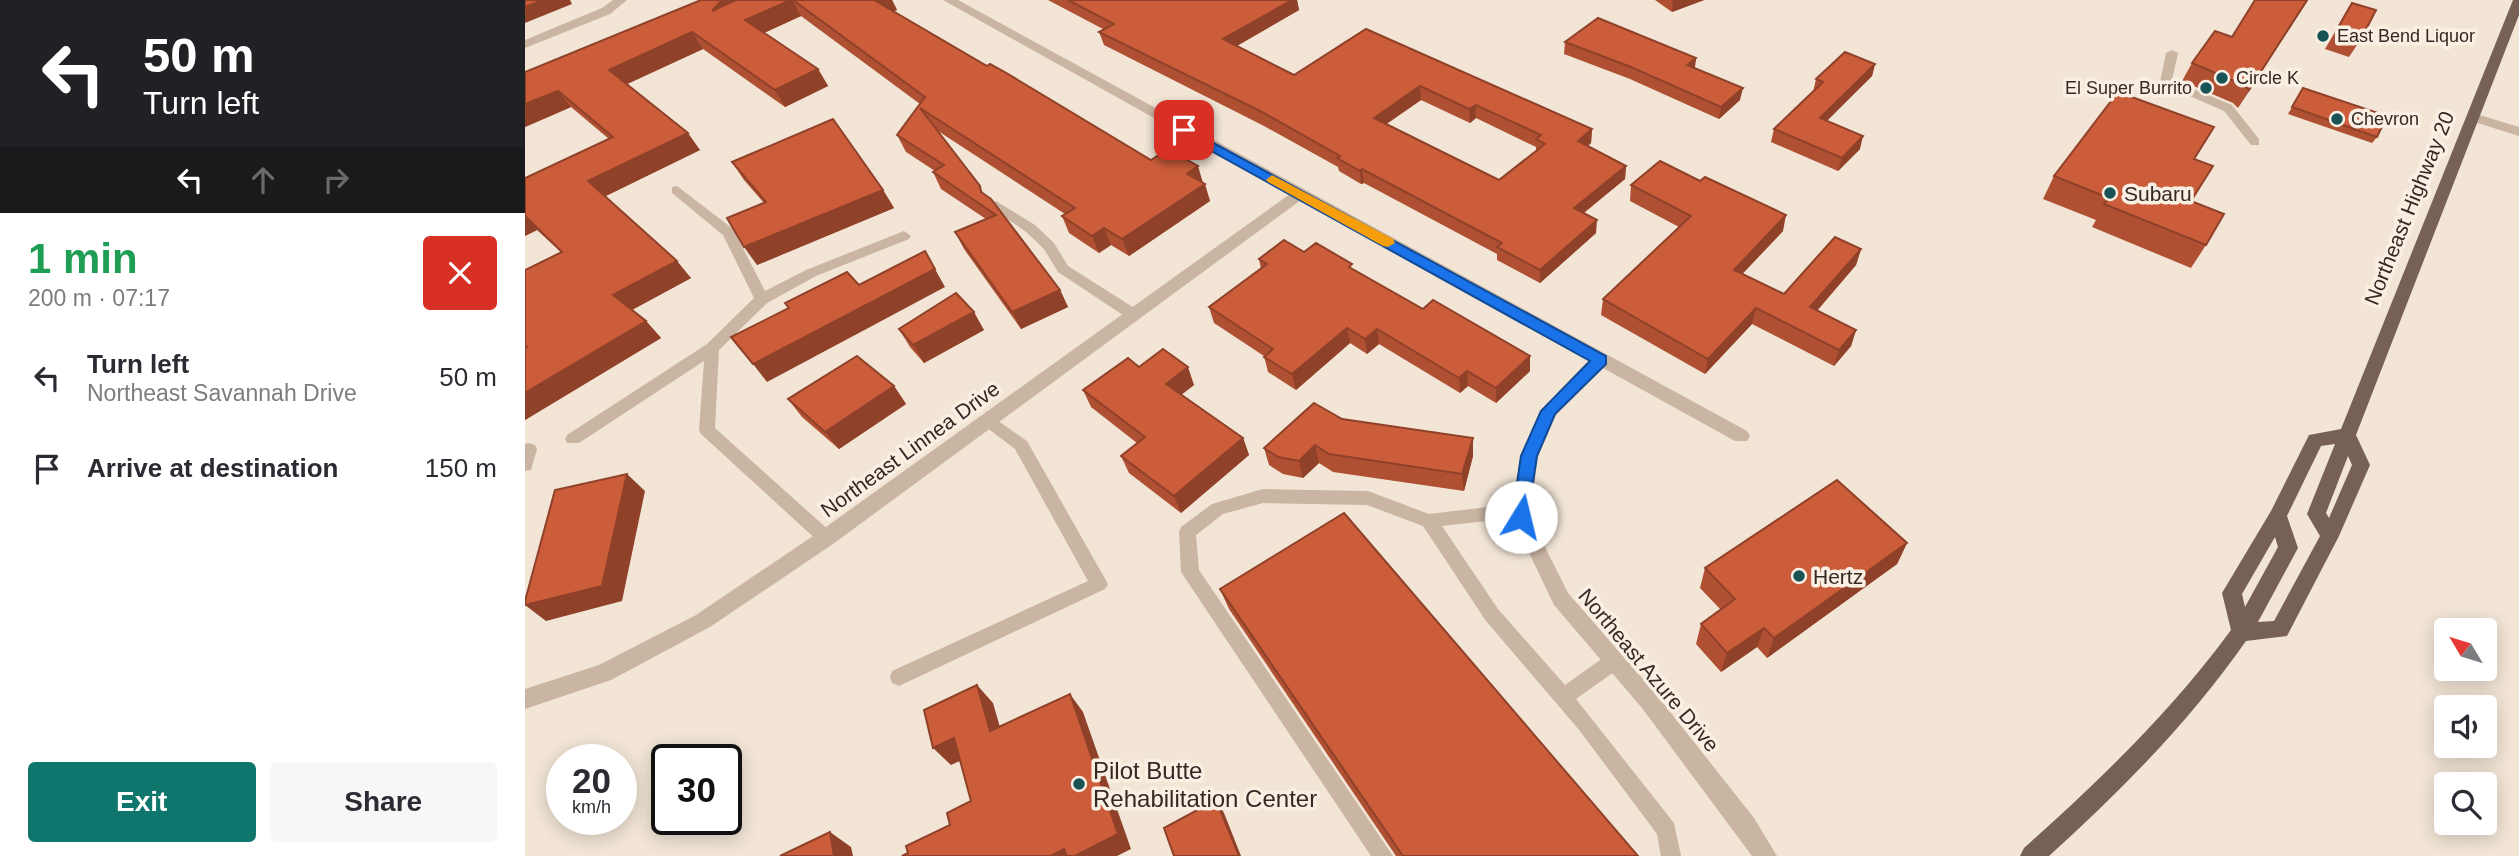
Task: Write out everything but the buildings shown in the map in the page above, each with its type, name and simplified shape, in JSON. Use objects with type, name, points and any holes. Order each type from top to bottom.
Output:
[{"type":"main road","name":"Northeast Highway 20","points":[[2241,632],[2280,630],[2330,536],[2316,514],[2375,357],[2519,0]]},
{"type":"main road","points":[[2032,856],[2103,792],[2181,710],[2241,632],[2288,548],[2278,516],[2315,440],[2347,435]]},
{"type":"street","points":[[525,44],[606,10],[621,0]]},
{"type":"street","points":[[949,0],[1741,436]]},
{"type":"street","points":[[2473,117],[2519,132]]},
{"type":"street","name":"Northeast Linnea Drive","points":[[525,699],[604,673],[703,621],[826,538],[1300,194]]},
{"type":"street","name":"Northeast Azure Drive","points":[[1600,360],[1549,411],[1529,456],[1521,517],[1560,599],[1614,661],[1738,815],[1765,856]]},
{"type":"lane","points":[[2172,53],[2166,82],[2228,108],[2255,142]]},
{"type":"lane","points":[[677,190],[728,232],[762,299]]},
{"type":"lane","points":[[996,205],[1030,228],[1049,246],[1063,269],[1134,315]]},
{"type":"lane","points":[[573,439],[712,348],[762,299],[811,274],[904,236]]},
{"type":"lane","points":[[712,348],[707,430],[826,538]]},
{"type":"lane","points":[[899,677],[1099,584],[1021,445],[988,420]]},
{"type":"lane","points":[[1383,856],[1190,572],[1187,531],[1218,509],[1263,496],[1368,498],[1429,522],[1522,510]]},
{"type":"lane","points":[[1429,522],[1492,615],[1563,696],[1667,830],[1671,856]]},
{"type":"lane","points":[[1563,696],[1614,661]]},
{"type":"slow traffic","points":[[1272,180],[1388,243]]},
{"type":"place","name":"East Bend Liquor","points":[[2323,36]]},
{"type":"place","name":"Circle K","points":[[2222,78]]},
{"type":"place","name":"El Super Burrito","points":[[2206,88]]},
{"type":"place","name":"Chevron","points":[[2337,119]]},
{"type":"place","name":"Subaru","points":[[2110,193]]},
{"type":"place","name":"Hertz","points":[[1799,576]]},
{"type":"place","name":"Pilot Butte Rehabilitation Center","points":[[1079,784]]},
{"type":"route","points":[[1184,130],[1600,360],[1549,411],[1529,456],[1521,517]]}]
